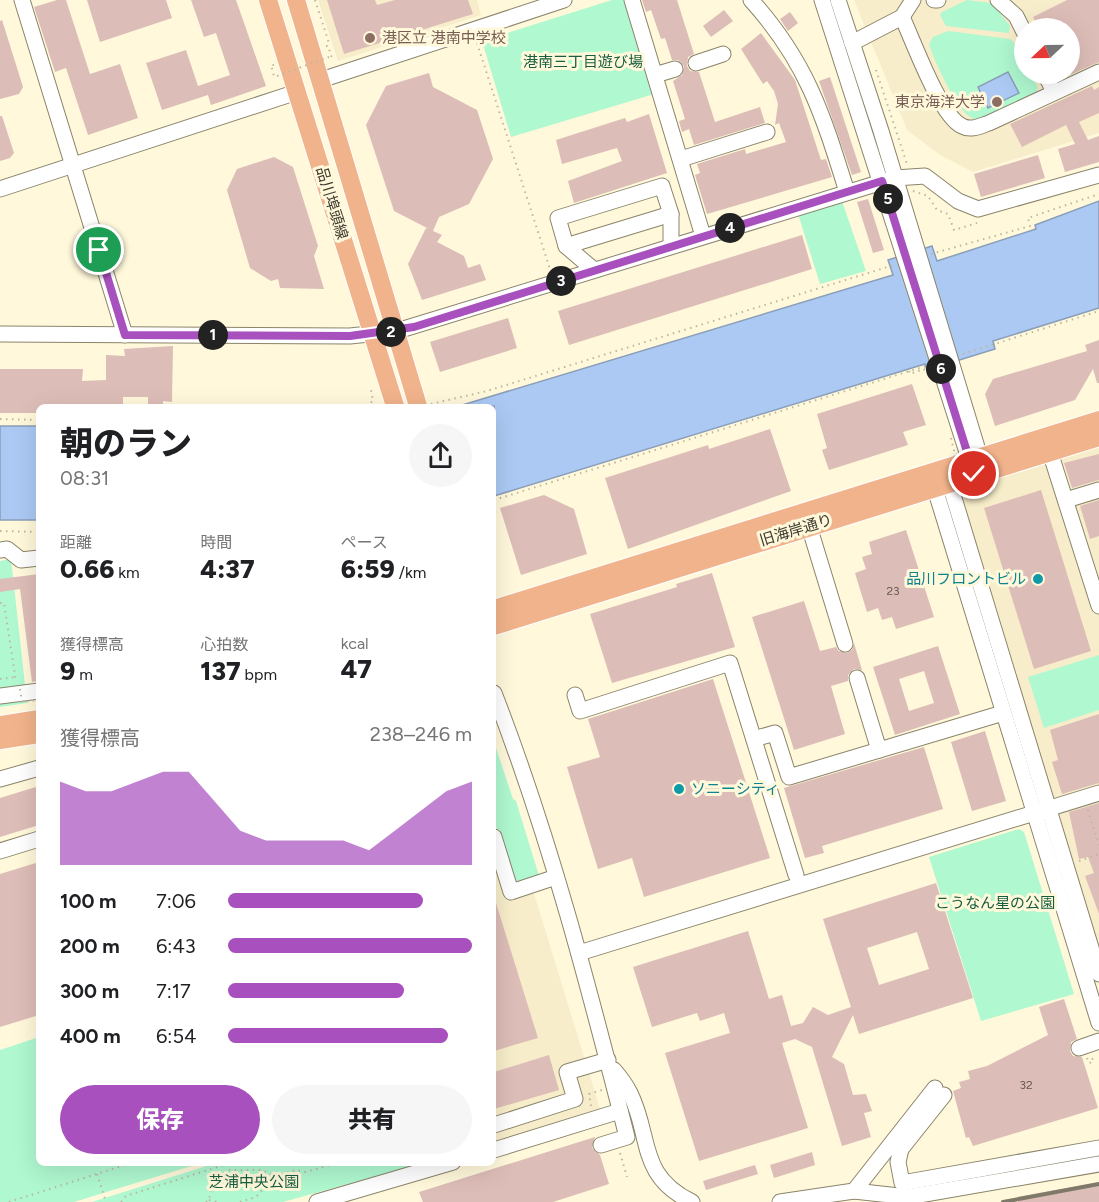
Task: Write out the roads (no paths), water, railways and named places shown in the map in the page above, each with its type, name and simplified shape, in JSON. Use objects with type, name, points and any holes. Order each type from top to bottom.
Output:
[{"type":"main road","name":"品川埠頭線","points":[[268,0],[393,401]]},
{"type":"main road","name":"品川埠頭線","points":[[296,0],[417,404]]},
{"type":"main road","name":"旧海岸通り","points":[[496,608],[939,478],[1099,420]]},
{"type":"main road","name":"旧海岸通り","points":[[977,466],[1050,452],[1099,437]]},
{"type":"main road","name":"旧海岸通り","points":[[496,625],[809,526],[939,478]]},
{"type":"main road","points":[[0,724],[36,719]]},
{"type":"main road","points":[[0,740],[36,734]]},
{"type":"street","points":[[22,0],[125,335]]},
{"type":"street","points":[[321,80],[564,0]]},
{"type":"street","points":[[632,0],[703,236]]},
{"type":"street","points":[[751,0],[795,58],[813,91],[847,192]]},
{"type":"street","points":[[822,0],[889,179]]},
{"type":"street","points":[[838,0],[907,241],[938,364],[977,466]]},
{"type":"street","points":[[852,43],[902,17],[913,0]]},
{"type":"street","points":[[998,0],[1018,18]]},
{"type":"street","points":[[902,17],[943,106],[962,127],[972,128],[989,123],[1099,72]]},
{"type":"street","points":[[696,63],[723,54]]},
{"type":"street","points":[[655,75],[675,69]]},
{"type":"street","points":[[1050,84],[1054,92]]},
{"type":"street","points":[[0,189],[297,92]]},
{"type":"street","points":[[681,159],[767,132]]},
{"type":"street","points":[[0,334],[373,334],[397,331],[889,179],[925,176],[958,201],[978,209],[1099,175]]},
{"type":"street","points":[[594,270],[566,246],[558,218],[662,186],[671,214],[671,246]]},
{"type":"street","points":[[566,246],[671,214]]},
{"type":"street","points":[[1050,452],[1099,606]]},
{"type":"street","points":[[939,478],[1003,713],[1099,971]]},
{"type":"street","points":[[939,478],[1040,811],[1099,1023]]},
{"type":"street","points":[[1066,500],[1099,490]]},
{"type":"street","points":[[809,526],[845,644]]},
{"type":"street","points":[[0,550],[8,549],[21,560],[36,558]]},
{"type":"street","points":[[575,695],[580,711],[730,663],[796,875]]},
{"type":"street","points":[[857,678],[879,750]]},
{"type":"street","points":[[0,696],[36,691]]},
{"type":"street","points":[[496,702],[579,953],[627,1137],[602,1145]]},
{"type":"street","points":[[754,740],[775,733],[789,777],[1003,713]]},
{"type":"street","points":[[0,779],[36,769]]},
{"type":"street","points":[[579,953],[1092,795]]},
{"type":"street","points":[[0,851],[36,840]]},
{"type":"street","points":[[496,852],[500,881],[510,891],[513,892],[555,877]]},
{"type":"street","points":[[1079,1048],[1099,1041]]},
{"type":"street","points":[[496,1124],[575,1099],[567,1072],[608,1060]]},
{"type":"street","points":[[608,1060],[631,1093],[647,1150],[658,1175],[673,1191],[692,1202]]},
{"type":"street","points":[[854,1191],[939,1092],[901,1149],[898,1162],[903,1183],[1099,1148]]},
{"type":"street","points":[[496,1149],[620,1111]]},
{"type":"street","points":[[780,1202],[854,1191],[908,1197],[1099,1164]]},
{"type":"street","points":[[317,1202],[439,1166]]},
{"type":"water","points":[[1008,72],[1019,93],[988,108],[978,87]]},
{"type":"water","points":[[1099,201],[1099,308],[993,341],[995,349],[927,370],[925,364],[496,495],[496,404],[466,404],[893,275],[888,260],[932,246],[937,261],[1036,229],[1035,225]]},
{"type":"water","points":[[0,426],[36,426],[36,520],[0,520]]},
{"type":"railway","points":[[1003,1202],[1099,1184]]},
{"type":"place","name":"港区立 港南中学校","points":[[370,38]]},
{"type":"place","name":"東京海洋大学","points":[[997,102]]},
{"type":"place","name":"品川フロントビル","points":[[1038,579]]},
{"type":"place","name":"ソニーシティ","points":[[679,789]]},
{"type":"park label","name":"港南三丁目遊び場","points":[[583,62]]},
{"type":"park label","name":"こうなん星の公園","points":[[995,903]]},
{"type":"park label","name":"芝浦中央公園","points":[[254,1182]]}]
